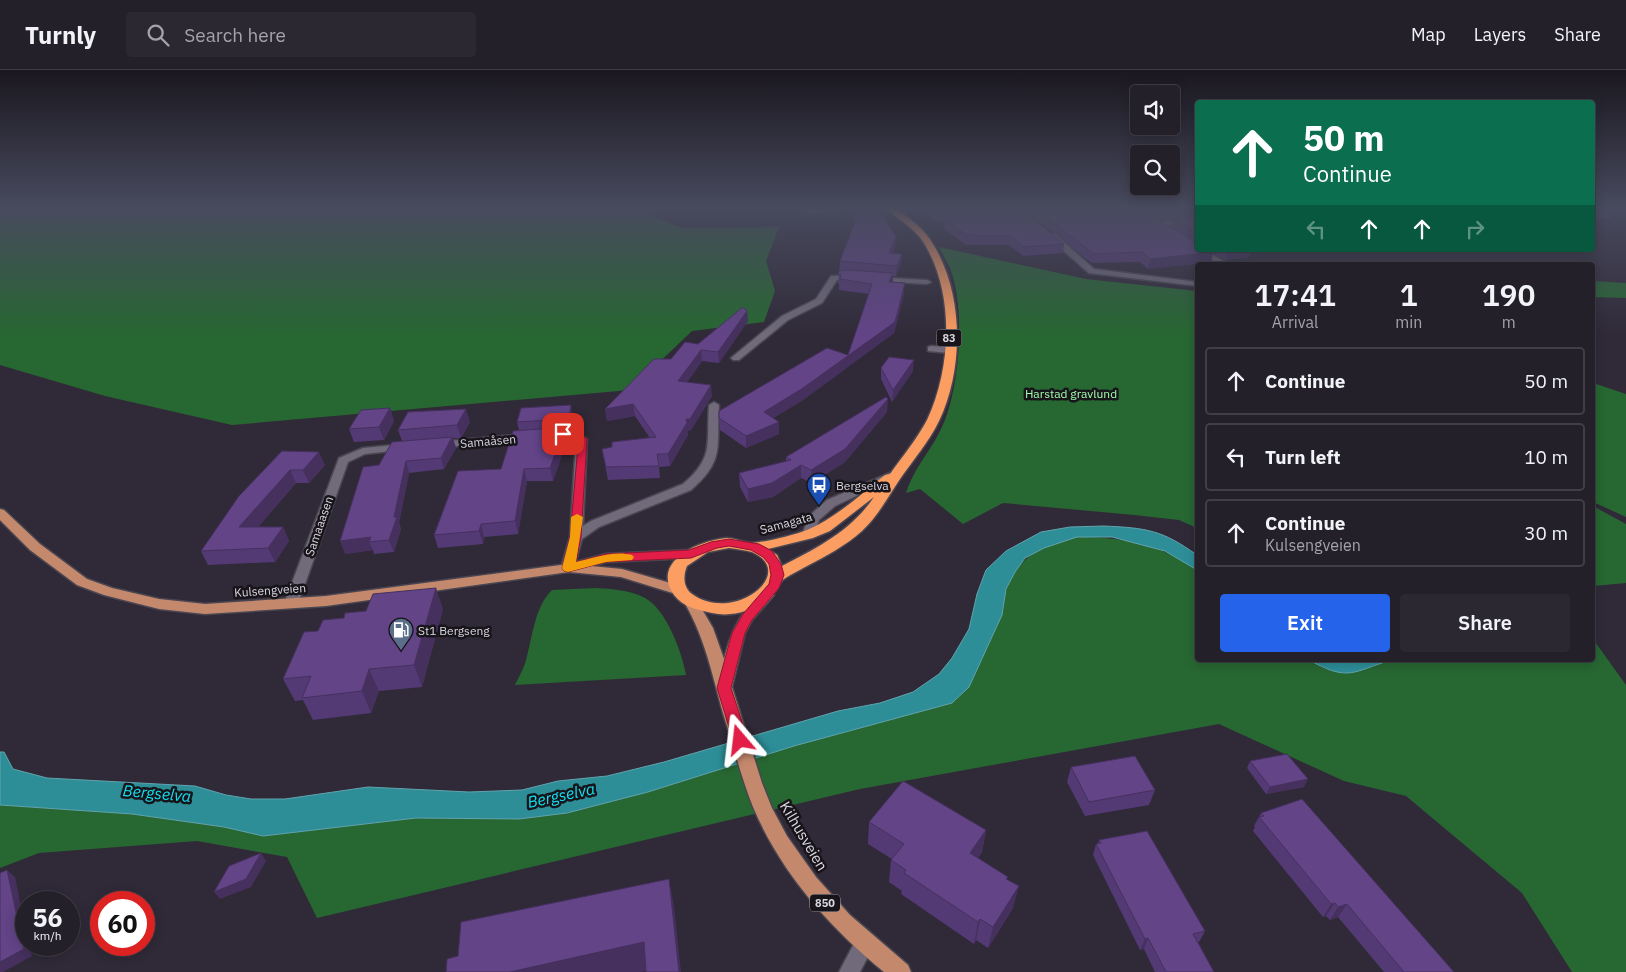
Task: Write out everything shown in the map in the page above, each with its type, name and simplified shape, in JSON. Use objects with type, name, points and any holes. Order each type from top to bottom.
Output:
[{"type":"highway","name":"Samagata","points":[[778,575],[824,550],[856,528],[877,506],[933,420],[947,374],[949,350],[947,294],[939,265],[932,251]]},
{"type":"highway","name":"Samagata","points":[[754,547],[808,535],[831,524],[897,473]]},
{"type":"highway","name":"83","points":[[691,554],[715,544],[729,543],[754,547],[767,554],[775,564],[778,575]]},
{"type":"highway","points":[[691,554],[677,571],[676,581],[679,590],[691,602],[705,607],[721,609],[738,608],[754,603],[766,595],[774,585],[778,575]]},
{"type":"main road","name":"Kulsengveien","points":[[0,513],[35,547],[82,582],[109,592],[159,604],[205,609],[291,604],[568,568],[606,558],[691,554]]},
{"type":"main road","name":"Kulsengveien","points":[[568,568],[591,572],[622,573],[679,590]]},
{"type":"main road","points":[[724,688],[738,633],[747,617],[766,595]]},
{"type":"main road","name":"Kilhusveien","points":[[691,602],[703,620],[767,818],[805,880],[840,920],[901,972]]},
{"type":"street","points":[[1069,251],[1092,271],[1195,284]]},
{"type":"street","points":[[1204,252],[1221,262]]},
{"type":"street","points":[[736,358],[786,318],[819,301],[834,278],[847,276],[927,282]]},
{"type":"street","points":[[931,349],[949,350]]},
{"type":"street","points":[[576,537],[595,524],[687,487],[697,479],[707,469],[714,454],[714,405]]},
{"type":"street","name":"Samaåsen","points":[[354,453],[563,434],[578,436],[582,439],[583,446],[576,537],[568,568]]},
{"type":"street","name":"Samaaasen","points":[[291,604],[340,465],[354,453]]},
{"type":"street","points":[[849,972],[866,943]]},
{"type":"green space","points":[[0,251],[770,251],[766,261],[775,291],[764,322],[692,331],[630,390],[232,425],[105,396],[0,365]]},
{"type":"green space","name":"Harstad gravlund","points":[[941,251],[958,251],[1086,279],[1195,291],[1195,527],[1179,520],[1003,503],[963,524],[920,489],[906,493],[914,475],[941,429],[953,393],[959,349],[959,326],[955,285],[950,268]]},
{"type":"green space","points":[[1595,281],[1626,283],[1626,298],[1595,297]]},
{"type":"green space","points":[[1595,384],[1626,394],[1626,517],[1595,503]]},
{"type":"green space","points":[[1595,507],[1626,524],[1626,583],[1595,586]]},
{"type":"green space","points":[[1077,537],[1110,538],[1140,544],[1169,554],[1195,569],[1195,662],[1313,662],[1326,669],[1377,662],[1595,662],[1595,642],[1626,685],[1626,972],[1572,972],[1522,893],[1406,796],[1344,781],[1219,724],[860,789],[317,918],[287,857],[197,841],[39,853],[0,868],[0,805],[132,814],[224,827],[263,836],[416,818],[519,819],[567,813],[648,792],[794,746],[903,716],[969,687],[1001,617],[1006,591],[1012,577],[1026,559],[1035,552],[1065,539]]},
{"type":"green space","points":[[615,589],[633,593],[653,604],[660,611],[672,632],[686,675],[515,685],[525,663],[535,623],[546,597],[552,590]]},
{"type":"water","points":[[1104,526],[1132,528],[1164,535],[1195,554],[1195,569],[1165,551],[1112,537],[1077,537],[1044,548],[1025,558],[1015,572],[1006,589],[1002,615],[969,687],[952,703],[794,746],[648,792],[567,813],[519,819],[416,818],[263,836],[224,827],[132,814],[0,805],[0,752],[4,752],[13,769],[47,778],[195,786],[226,795],[251,799],[285,799],[368,787],[469,792],[522,790],[558,781],[607,776],[664,762],[838,711],[880,703],[913,692],[939,674],[952,658],[969,629],[977,594],[986,570],[1006,551],[1041,532],[1070,527]]},
{"type":"water","points":[[1313,662],[1385,662],[1350,673],[1342,673]]},
{"type":"building","points":[[844,251],[890,251],[889,253],[902,254],[897,266],[840,261]]},
{"type":"building","points":[[1090,251],[1213,252],[1150,259],[1142,252],[1094,254]]},
{"type":"building","points":[[839,271],[893,273],[889,282],[905,283],[895,322],[803,388],[764,412],[779,422],[746,436],[719,418],[719,411],[827,348],[848,355],[872,284],[840,279],[841,274],[838,274]]},
{"type":"building","points":[[743,307],[747,311],[718,352],[701,350],[678,381],[711,385],[690,419],[686,419],[687,423],[668,454],[657,454],[659,466],[606,467],[602,449],[612,447],[612,442],[656,437],[633,404],[605,409],[654,359],[671,359],[685,342],[698,344]]},
{"type":"building","points":[[889,357],[914,360],[893,390],[881,368]]},
{"type":"building","points":[[886,397],[888,399],[845,449],[811,470],[801,465],[772,483],[748,489],[739,473],[791,460],[786,457]]},
{"type":"building","points":[[571,405],[569,419],[517,422],[521,408]]},
{"type":"building","points":[[390,408],[379,427],[349,429],[361,410]]},
{"type":"building","points":[[466,409],[457,425],[398,430],[408,412]]},
{"type":"building","points":[[567,427],[565,442],[559,443],[550,468],[524,469],[515,521],[481,524],[479,531],[434,535],[458,471],[501,469],[513,431]]},
{"type":"building","points":[[452,437],[441,458],[406,461],[394,517],[397,517],[389,540],[369,542],[371,537],[340,541],[363,467],[379,465],[392,442]]},
{"type":"building","points":[[282,451],[319,452],[303,470],[290,470],[239,527],[283,527],[268,548],[201,551],[239,496]]},
{"type":"building","points":[[436,588],[414,665],[369,669],[362,691],[302,698],[311,676],[283,679],[304,632],[318,631],[323,620],[344,618],[345,613],[366,611],[373,594]]},
{"type":"building","points":[[1287,754],[1308,779],[1270,787],[1250,761]]},
{"type":"building","points":[[1135,756],[1155,790],[1089,802],[1071,767]]},
{"type":"building","points":[[903,781],[986,830],[970,853],[1019,886],[993,927],[980,919],[978,922],[904,873],[906,870],[891,860],[904,844],[869,822]]},
{"type":"building","points":[[1302,799],[1454,972],[1404,972],[1347,904],[1338,907],[1335,903],[1331,904],[1259,817],[1264,816],[1261,813]]},
{"type":"building","points":[[1147,831],[1205,931],[1193,934],[1214,972],[1166,972],[1148,938],[1145,939],[1096,844],[1101,843],[1099,840]]},
{"type":"building","points":[[261,853],[246,879],[214,892],[229,866]]},
{"type":"building","points":[[7,870],[15,907],[15,954],[0,962],[0,873]]},
{"type":"building","points":[[669,879],[679,972],[646,972],[644,942],[510,972],[446,972],[447,959],[458,956],[461,922]]},
{"type":"slow traffic","points":[[577,517],[576,537],[568,568],[606,558],[628,557]]},
{"type":"place","name":"Bergselva","points":[[819,506]]},
{"type":"place","name":"St1 Bergseng","points":[[401,651]]},
{"type":"route","points":[[563,434],[578,436],[582,439],[583,446],[576,537],[568,568],[606,558],[691,554],[715,544],[729,543],[754,547],[767,554],[775,564],[778,575],[774,585],[747,617],[738,633],[724,688],[740,740]]}]
